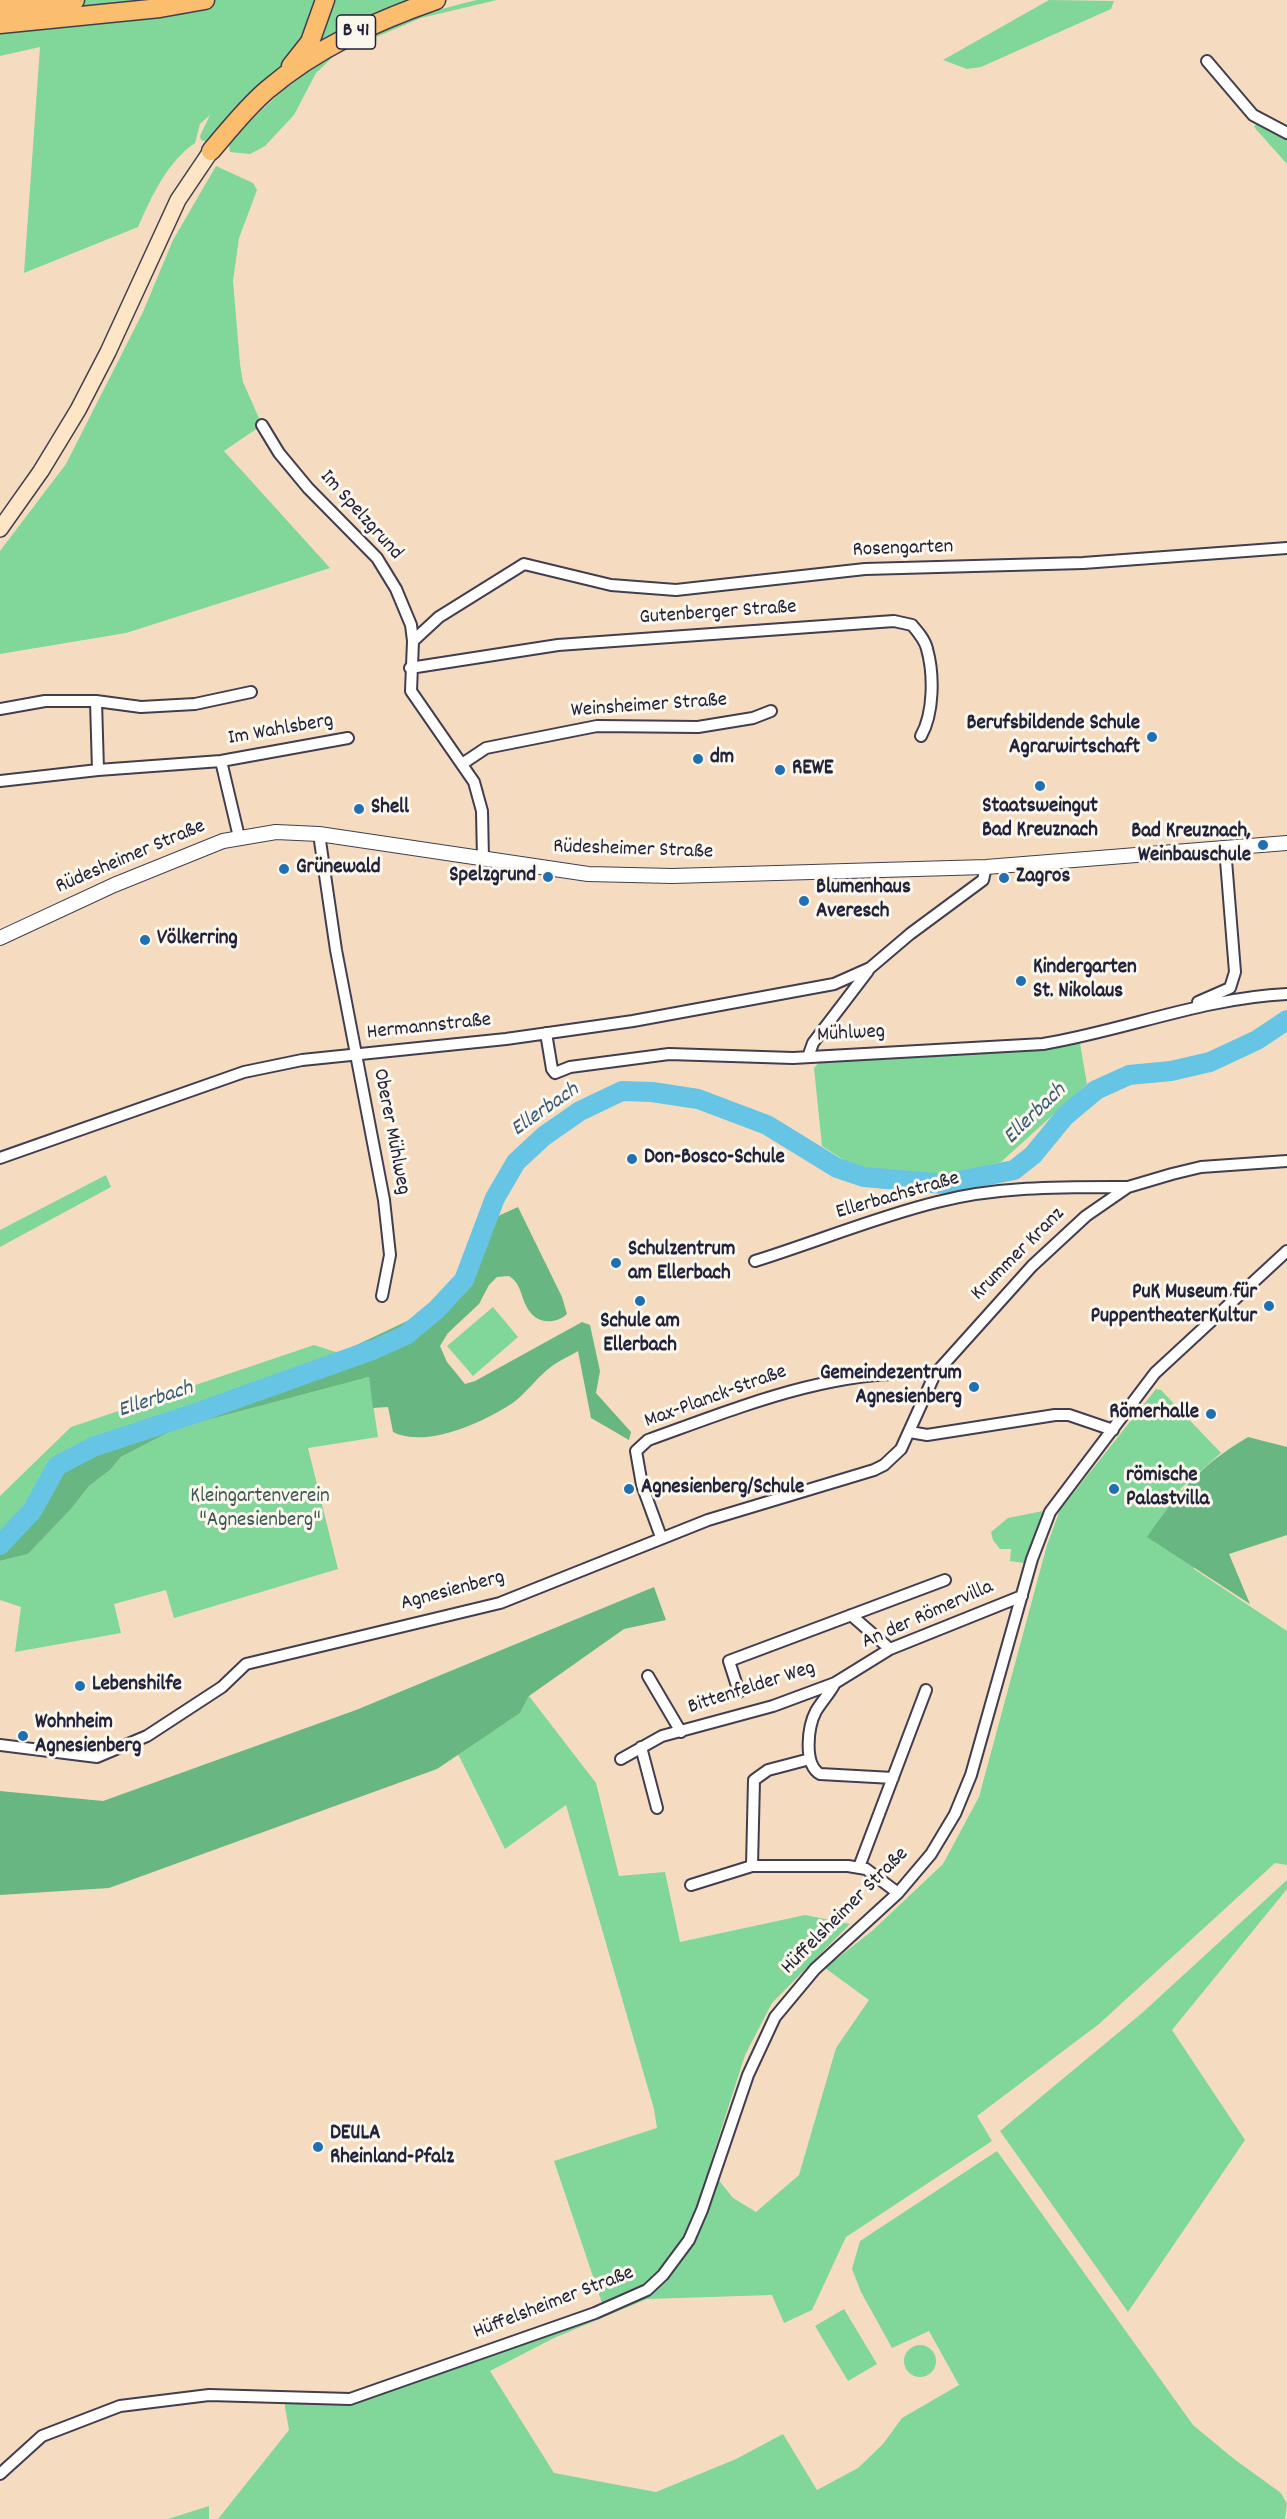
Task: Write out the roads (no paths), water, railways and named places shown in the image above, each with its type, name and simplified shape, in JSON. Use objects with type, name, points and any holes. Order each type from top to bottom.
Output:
[{"type":"highway","points":[[0,8],[75,0]]},
{"type":"highway","points":[[0,24],[160,8],[205,0]]},
{"type":"highway","name":"B 41","points":[[283,77],[310,42],[325,0]]},
{"type":"highway","name":"B 41","points":[[211,151],[265,91],[283,77],[345,38],[385,18],[436,0]]},
{"type":"main road","points":[[0,530],[41,471],[78,410],[108,352],[178,201],[211,151]]},
{"type":"street","points":[[1207,61],[1253,115],[1287,133]]},
{"type":"street","name":"Im Spelzgrund","points":[[262,425],[297,476],[365,543],[387,571],[405,610],[413,641],[410,685],[416,701],[462,764],[480,798],[483,859]]},
{"type":"street","name":"Rosengarten","points":[[413,641],[439,617],[524,564],[611,585],[676,590],[865,569],[1083,563],[1287,548]]},
{"type":"street","name":"Gutenberger Straße","points":[[410,668],[558,645],[894,621],[912,625],[927,648],[930,669],[929,722],[921,736]]},
{"type":"street","name":"Im Wahlsberg","points":[[0,709],[45,701],[96,701],[141,707],[184,705],[251,692]]},
{"type":"street","points":[[96,701],[98,770]]},
{"type":"street","name":"Weinsheimer Straße","points":[[462,764],[486,748],[597,726],[698,727],[753,718],[771,711]]},
{"type":"street","name":"Im Wahlsberg","points":[[0,782],[98,770],[221,761],[348,738]]},
{"type":"street","name":"Im Wahlsberg","points":[[221,761],[239,837]]},
{"type":"street","name":"Rüdesheimer Straße","points":[[0,938],[203,847],[239,837],[276,832],[319,834],[588,874],[672,876],[986,867],[1287,843]]},
{"type":"street","name":"Oberer Mühlweg","points":[[319,834],[320,855],[384,1200],[390,1247],[382,1296]]},
{"type":"street","name":"Mühlweg","points":[[1188,1008],[1230,988],[1235,972],[1225,848]]},
{"type":"street","name":"Hermannstraße","points":[[808,1058],[813,1043],[870,968],[910,934],[983,880],[986,867]]},
{"type":"street","name":"Hermannstraße","points":[[0,1158],[244,1072],[302,1060],[633,1021],[834,984],[870,968]]},
{"type":"street","name":"Mühlweg","points":[[546,1033],[552,1069],[555,1073],[570,1067],[669,1053],[808,1058],[1043,1044],[1080,1038],[1188,1008],[1259,996],[1287,994]]},
{"type":"street","name":"Krummer Kranz","points":[[935,1374],[1049,1248],[1086,1216],[1128,1187],[1201,1167],[1287,1161]]},
{"type":"street","name":"Ellerbachstraße","points":[[755,1261],[914,1209],[962,1197],[1054,1187],[1128,1187]]},
{"type":"street","name":"Hüffelsheimer Straße","points":[[0,2474],[42,2436],[120,2406],[209,2395],[350,2399],[596,2313],[647,2290],[663,2275],[689,2240],[702,2210],[744,2085],[775,2017],[815,1969],[898,1893],[945,1832],[964,1796],[986,1727],[1022,1596],[1050,1512],[1155,1373],[1287,1251]]},
{"type":"street","name":"Max-Planck-Straße","points":[[661,1537],[636,1464],[636,1451],[648,1440],[771,1396],[817,1385],[861,1376],[908,1372],[935,1374]]},
{"type":"street","name":"Agnesienberg","points":[[0,1745],[97,1757],[147,1736],[222,1687],[246,1664],[500,1604],[661,1537],[874,1470],[893,1458],[910,1432],[935,1374]]},
{"type":"street","points":[[910,1432],[927,1435],[1055,1415],[1069,1415],[1113,1430]]},
{"type":"street","points":[[739,1692],[729,1661],[945,1580]]},
{"type":"street","name":"An der Römervilla","points":[[810,1759],[814,1717],[835,1683],[890,1649],[1022,1596]]},
{"type":"street","points":[[851,1615],[890,1649]]},
{"type":"street","name":"Bittenfelder Weg","points":[[648,1677],[681,1732]]},
{"type":"street","name":"Bittenfelder Weg","points":[[621,1759],[662,1736],[773,1706],[835,1683]]},
{"type":"street","points":[[859,1867],[926,1690]]},
{"type":"street","points":[[641,1747],[657,1808]]},
{"type":"street","points":[[752,1866],[754,1780],[768,1770],[810,1759],[813,1768],[820,1774],[893,1778]]},
{"type":"street","points":[[691,1885],[752,1866],[859,1867],[874,1874],[898,1893]]},
{"type":"waterway","name":"Ellerbach","points":[[0,1545],[32,1511],[57,1466],[93,1447],[199,1412],[375,1349],[406,1335],[436,1310],[464,1280],[495,1198],[516,1162],[544,1136],[580,1111],[622,1091],[652,1092],[698,1099],[767,1125],[837,1168],[864,1177],[944,1184],[1014,1170],[1033,1155],[1065,1116],[1096,1090],[1129,1075],[1171,1071],[1210,1062],[1257,1040],[1287,1020]]},
{"type":"place","name":"Berufsbildende Schule Agrarwirtschaft","points":[[1152,737]]},
{"type":"place","name":"dm","points":[[698,759]]},
{"type":"place","name":"REWE","points":[[780,770]]},
{"type":"place","name":"Staatsweingut Bad Kreuznach","points":[[1040,786]]},
{"type":"place","name":"Shell","points":[[359,809]]},
{"type":"place","name":"Bad Kreuznach, Weinbauschule","points":[[1263,845]]},
{"type":"place","name":"Grünewald","points":[[284,869]]},
{"type":"place","name":"Spelzgrund","points":[[548,877]]},
{"type":"place","name":"Zagros","points":[[1004,878]]},
{"type":"place","name":"Blumenhaus Averesch","points":[[804,901]]},
{"type":"place","name":"Völkerring","points":[[145,940]]},
{"type":"place","name":"Kindergarten St. Nikolaus","points":[[1021,981]]},
{"type":"place","name":"Don-Bosco-Schule","points":[[632,1159]]},
{"type":"place","name":"Schulzentrum am Ellerbach","points":[[616,1263]]},
{"type":"place","name":"Schule am Ellerbach","points":[[640,1301]]},
{"type":"place","name":"PuK Museum für PuppentheaterKultur","points":[[1269,1306]]},
{"type":"place","name":"Gemeindezentrum Agnesienberg","points":[[974,1387]]},
{"type":"place","name":"Römerhalle","points":[[1211,1414]]},
{"type":"place","name":"Agnesienberg/Schule","points":[[629,1489]]},
{"type":"place","name":"römische Palastvilla","points":[[1114,1489]]},
{"type":"place","name":"Lebenshilfe","points":[[80,1686]]},
{"type":"place","name":"Wohnheim Agnesienberg","points":[[23,1736]]},
{"type":"place","name":"DEULA Rheinland-Pfalz","points":[[318,2147]]},
{"type":"park label","name":"Kleingartenverein \"Agnesienberg\"","points":[[260,1510]]}]
